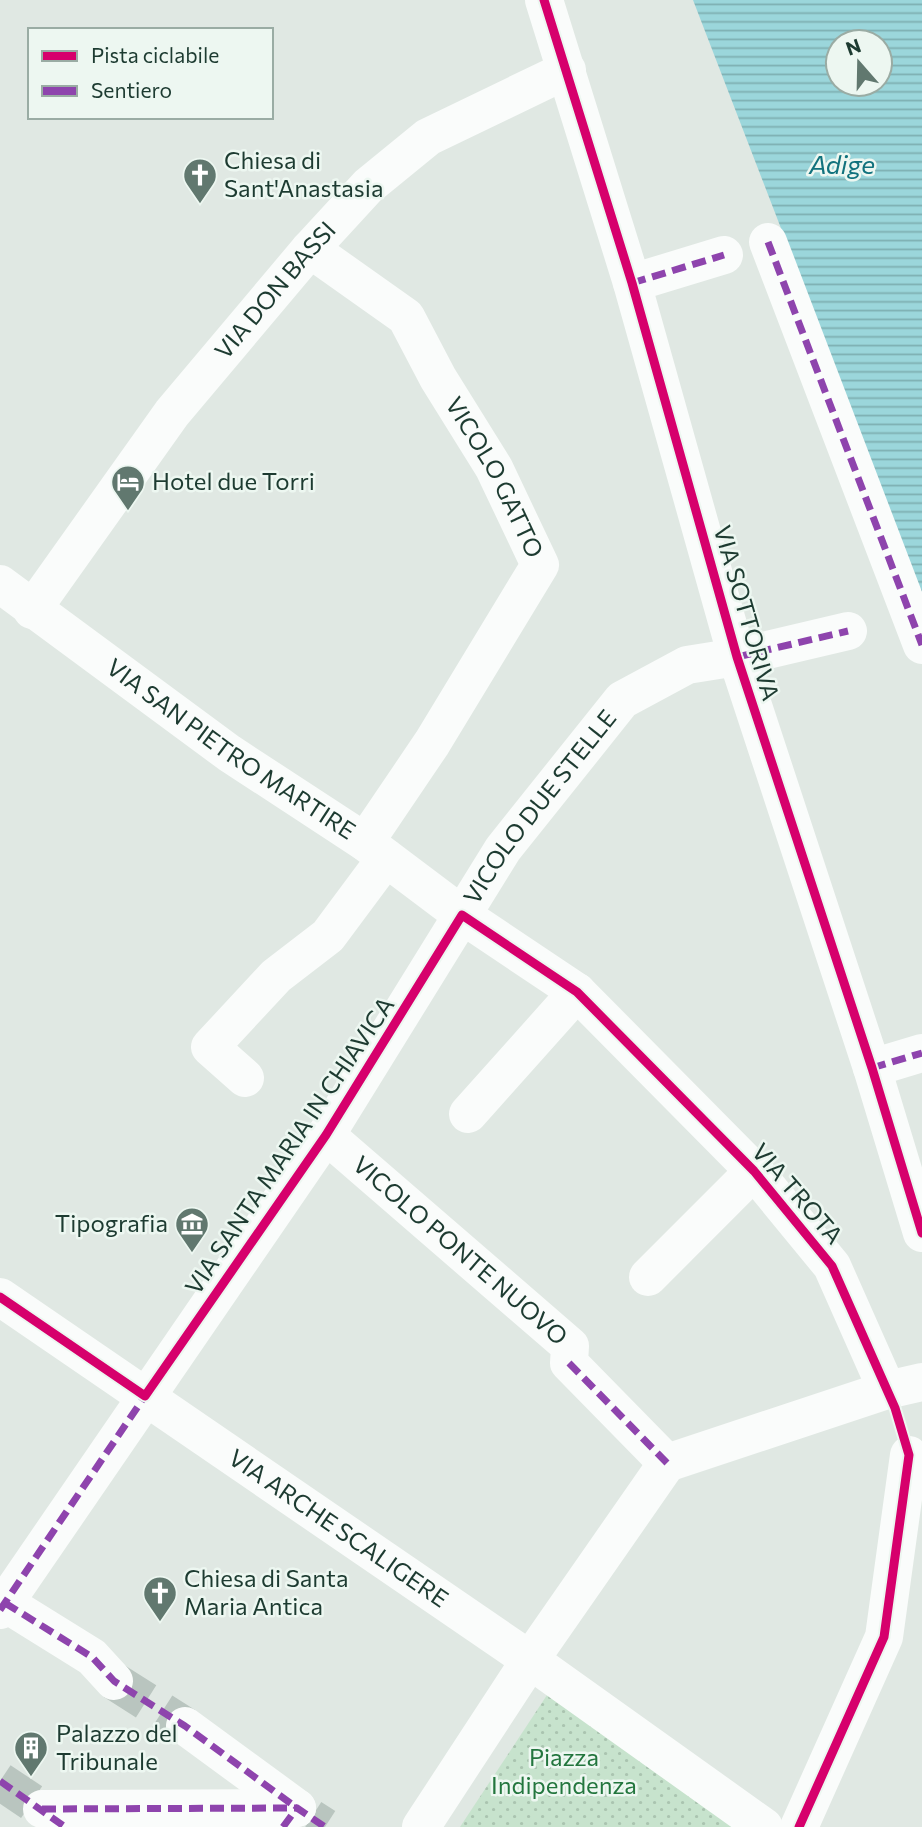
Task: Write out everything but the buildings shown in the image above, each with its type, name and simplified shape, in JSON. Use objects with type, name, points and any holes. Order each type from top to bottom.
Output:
[{"type":"street","name":"VIA SOTTORIVA","points":[[544,0],[632,283],[737,657],[872,1068],[922,1233]]},
{"type":"street","name":"VIA DON BASSI","points":[[32,610],[172,413],[310,249],[368,186],[428,137],[567,70]]},
{"type":"street","points":[[768,242],[922,645]]},
{"type":"street","name":"VICOLO GATTO","points":[[310,249],[406,317],[439,378],[494,468],[540,565],[432,743],[375,850]]},
{"type":"street","points":[[632,283],[724,255]]},
{"type":"street","name":"VIA SAN PIETRO MARTIRE","points":[[0,584],[229,753],[375,850],[462,915]]},
{"type":"street","name":"VIA SOTTORIVA","points":[[737,657],[848,631]]},
{"type":"street","name":"VICOLO DUE STELLE","points":[[462,915],[503,849],[622,700],[687,665],[737,657]]},
{"type":"street","points":[[245,1078],[210,1047],[275,975],[328,936],[375,850]]},
{"type":"street","name":"VIA TROTA","points":[[462,915],[577,992],[754,1171],[832,1266],[905,1386]]},
{"type":"street","name":"VIA SANTA MARIA IN CHIAVICA","points":[[2,1606],[326,1135],[462,915]]},
{"type":"street","points":[[468,1114],[577,992]]},
{"type":"street","points":[[872,1068],[922,1053]]},
{"type":"street","name":"VICOLO PONTE NUOVO","points":[[326,1135],[570,1346],[569,1363],[667,1463]]},
{"type":"street","points":[[648,1277],[754,1171]]},
{"type":"street","name":"VIA ARCHE SCALIGERE","points":[[0,1297],[530,1660],[764,1827]]},
{"type":"street","points":[[421,1827],[530,1660],[667,1463],[905,1386]]},
{"type":"street","points":[[799,1827],[884,1637],[909,1455]]},
{"type":"street","points":[[2,1606],[92,1657],[114,1681]]},
{"type":"street","points":[[185,1726],[297,1817]]},
{"type":"street","points":[[65,1827],[42,1809],[297,1817]]},
{"type":"green space","name":"Piazza Indipendenza","points":[[549,1692],[734,1827],[460,1827]]},
{"type":"water","name":"Adige","points":[[693,0],[922,0],[922,594]]},
{"type":"tunnel","points":[[114,1681],[185,1726]]},
{"type":"tunnel","points":[[0,1781],[42,1809]]},
{"type":"tunnel","points":[[311,1818],[325,1827]]},
{"type":"marked path","points":[[768,242],[922,645]]},
{"type":"marked path","points":[[632,283],[724,255]]},
{"type":"marked path","points":[[737,657],[848,631]]},
{"type":"marked path","points":[[872,1068],[922,1053]]},
{"type":"marked path","points":[[569,1363],[667,1463]]},
{"type":"marked path","points":[[0,1610],[145,1396]]},
{"type":"marked path","points":[[5,1603],[92,1657],[114,1681],[185,1726],[297,1808]]},
{"type":"marked path","points":[[0,1781],[65,1827]]},
{"type":"marked path","points":[[42,1809],[297,1808]]},
{"type":"marked path","points":[[283,1827],[297,1808],[325,1827]]},
{"type":"cycle path","points":[[544,0],[632,283],[737,657],[872,1068],[922,1233]]},
{"type":"cycle path","points":[[0,1297],[145,1396],[326,1135],[462,915],[577,992],[754,1171],[832,1266],[895,1408],[909,1455],[884,1637],[799,1827]]},
{"type":"place","name":"Chiesa di Sant'Anastasia","points":[[200,205]]},
{"type":"place","name":"Hotel due Torri","points":[[128,512]]},
{"type":"place","name":"Tipografia","points":[[192,1254]]},
{"type":"place","name":"Chiesa di Santa Maria Antica","points":[[160,1623]]},
{"type":"place","name":"Palazzo del Tribunale","points":[[31,1778]]}]
